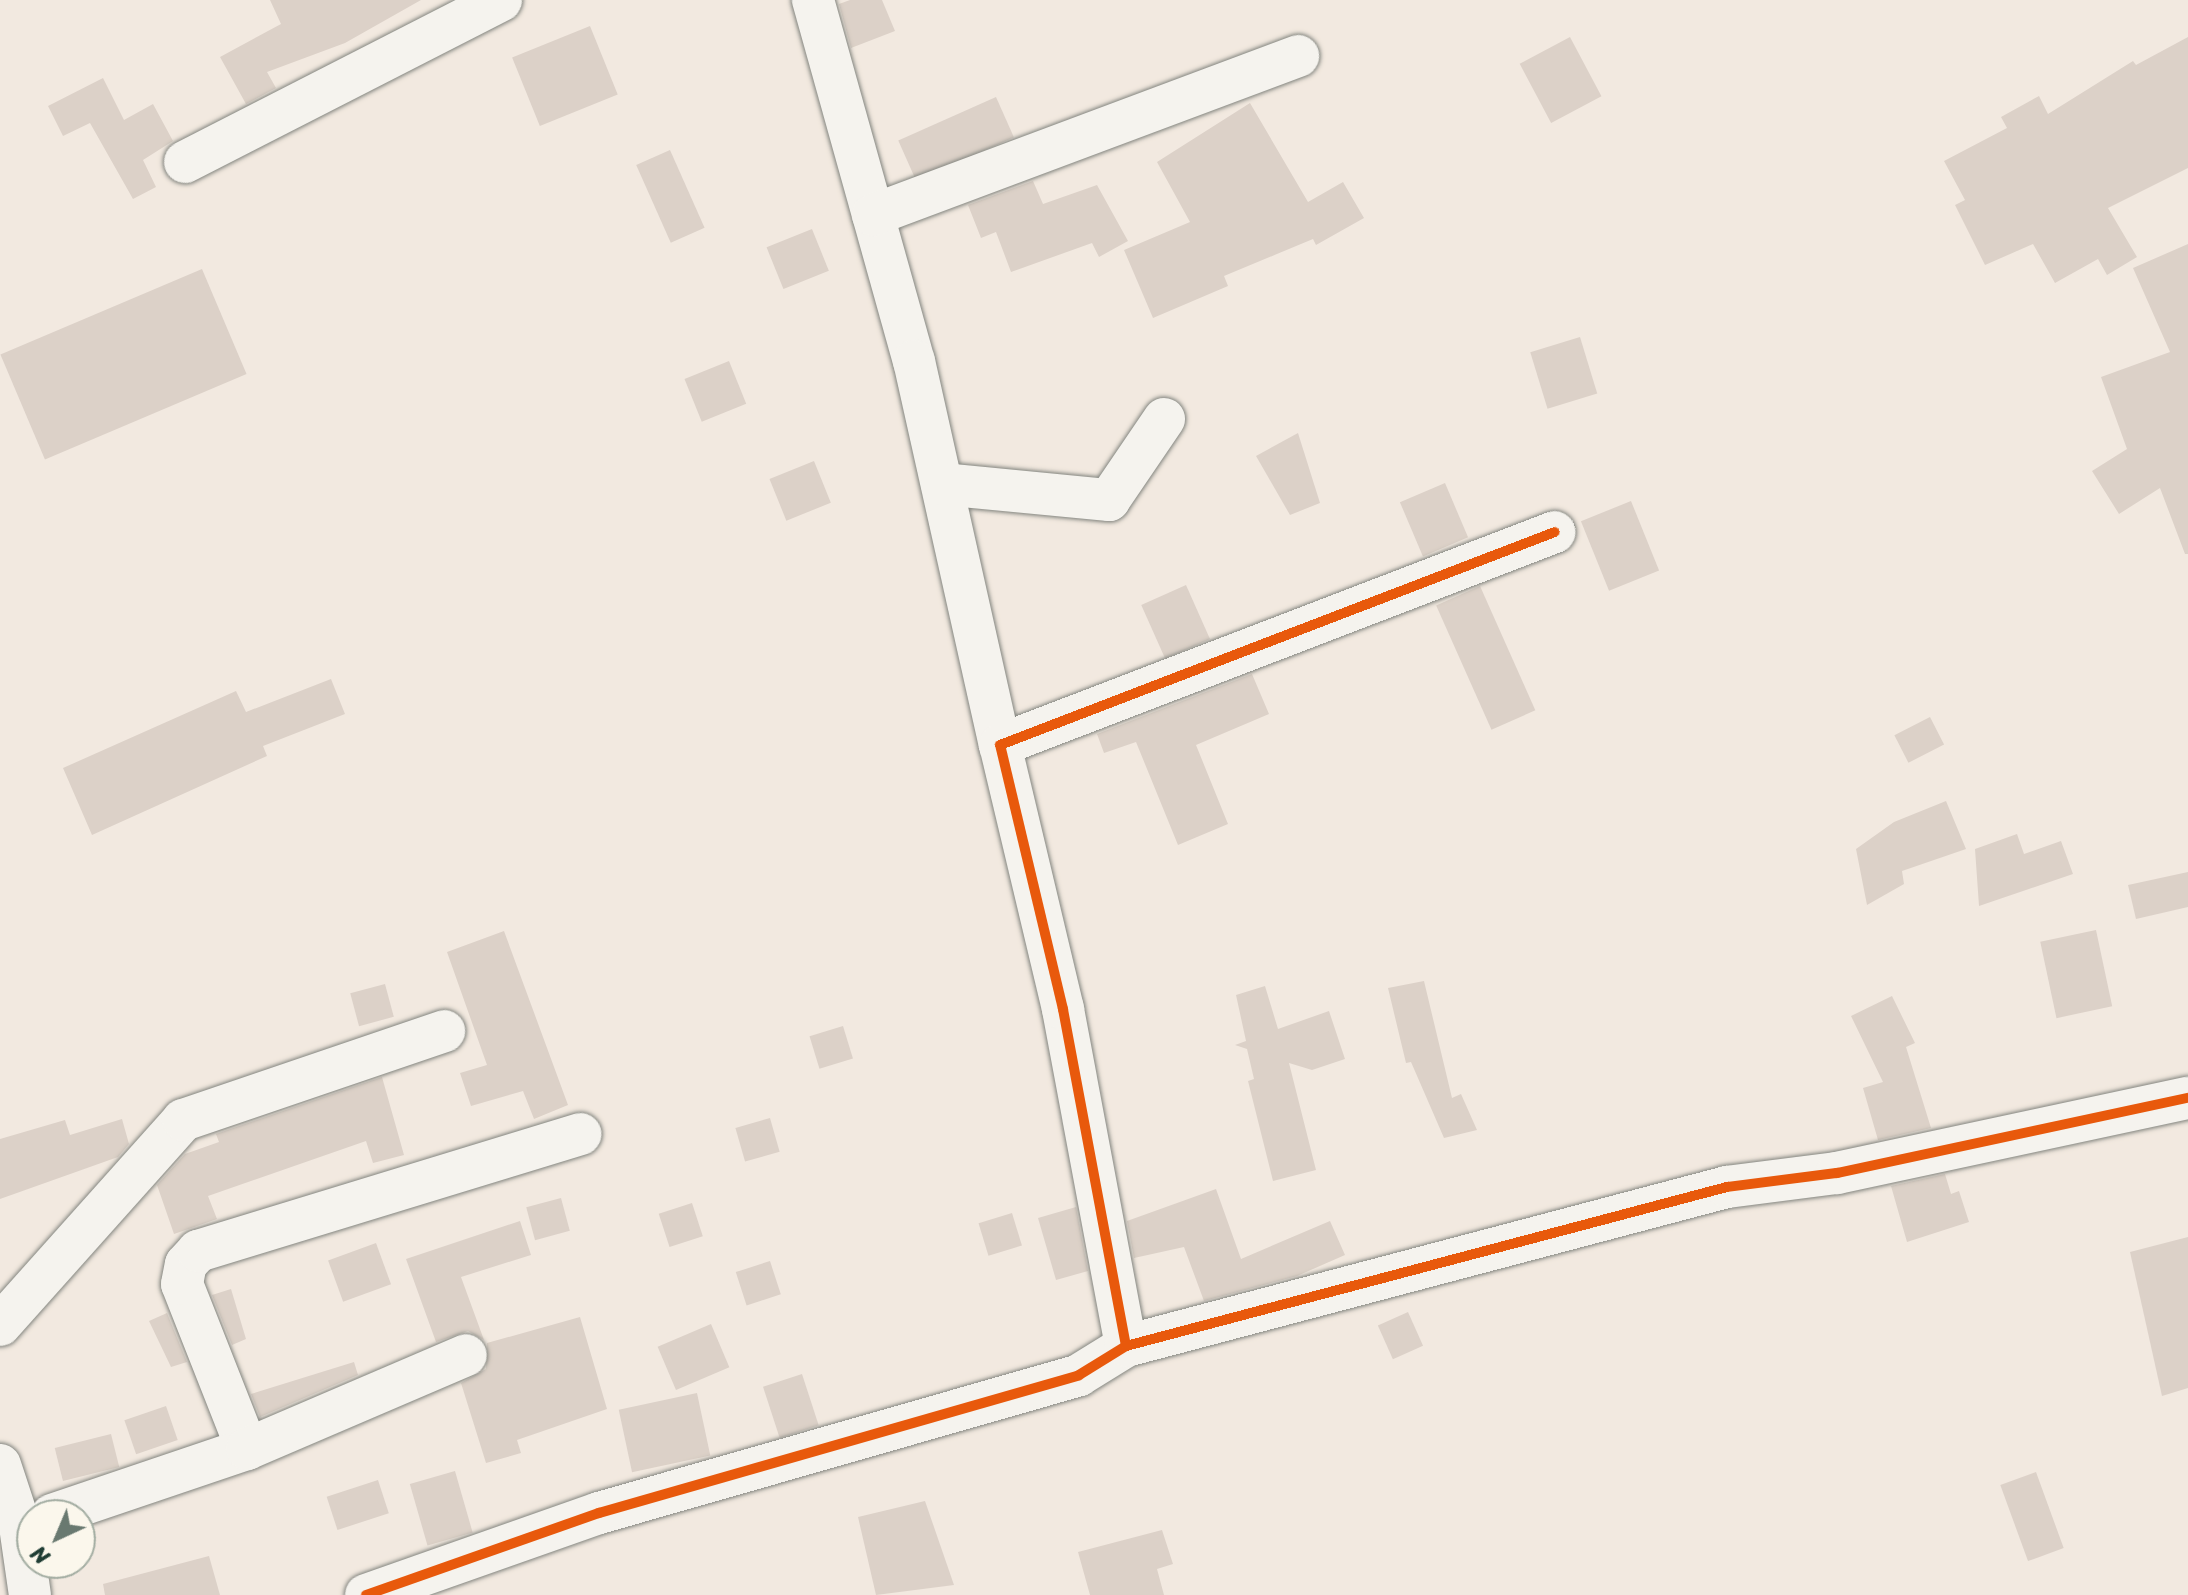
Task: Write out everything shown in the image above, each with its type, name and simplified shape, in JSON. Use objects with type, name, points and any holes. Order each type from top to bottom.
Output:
[{"type":"street","points":[[185,162],[501,0]]},
{"type":"street","points":[[813,0],[873,215],[942,484],[1063,1009],[1126,1346]]},
{"type":"street","points":[[873,215],[1298,56]]},
{"type":"street","points":[[942,484],[1109,500],[1164,419]]},
{"type":"street","points":[[1000,745],[1555,532]]},
{"type":"street","points":[[0,1325],[183,1120],[444,1031]]},
{"type":"street","points":[[366,1595],[599,1513],[1079,1375],[1126,1346],[1727,1187],[1837,1173],[2188,1098]]},
{"type":"street","points":[[247,1449],[182,1284],[186,1264],[198,1251],[581,1134]]},
{"type":"street","points":[[96,1500],[247,1449],[466,1355]]},
{"type":"street","points":[[0,1465],[21,1499]]},
{"type":"building","points":[[270,0],[421,0],[345,43],[267,72],[276,88],[246,104],[220,57],[281,24]]},
{"type":"building","points":[[850,0],[882,0],[895,31],[851,48],[839,4]]},
{"type":"building","points":[[590,26],[618,95],[540,126],[512,57]]},
{"type":"building","points":[[1570,37],[1601,96],[1551,123],[1520,64]]},
{"type":"building","points":[[2188,37],[2188,168],[2108,208],[2137,257],[2107,275],[2098,259],[2055,283],[2033,244],[1985,265],[1955,205],[1965,200],[1944,161],[2007,128],[2001,117],[2039,96],[2048,114],[2133,61],[2136,65]]},
{"type":"building","points":[[103,78],[124,120],[153,104],[173,141],[143,160],[156,187],[133,199],[90,123],[63,136],[48,106]]},
{"type":"building","points":[[996,97],[1014,137],[916,181],[898,141]]},
{"type":"building","points":[[1250,103],[1308,202],[1343,182],[1364,218],[1316,245],[1313,239],[1224,276],[1228,286],[1153,318],[1124,250],[1190,222],[1157,162]]},
{"type":"building","points":[[670,150],[705,228],[671,243],[636,165]]},
{"type":"building","points":[[1033,181],[1043,204],[1097,185],[1128,241],[1099,257],[1092,243],[1011,272],[996,232],[981,238],[968,205]]},
{"type":"building","points":[[812,229],[829,271],[783,289],[767,247]]},
{"type":"building","points":[[2188,244],[2188,554],[2185,554],[2160,488],[2119,514],[2092,471],[2127,449],[2101,377],[2170,352],[2133,268]]},
{"type":"building","points":[[202,269],[247,374],[45,460],[0,355]]},
{"type":"building","points":[[1580,337],[1597,393],[1548,409],[1530,352]]},
{"type":"building","points":[[729,361],[746,404],[702,422],[684,379]]},
{"type":"building","points":[[1298,433],[1320,503],[1290,515],[1256,456]]},
{"type":"building","points":[[814,461],[831,503],[786,521],[769,479]]},
{"type":"building","points":[[1445,483],[1468,537],[1423,556],[1400,502]]},
{"type":"building","points":[[1631,501],[1659,571],[1609,591],[1581,521]]},
{"type":"building","points":[[1186,585],[1210,639],[1165,659],[1141,605]]},
{"type":"building","points":[[1480,586],[1535,710],[1491,730],[1436,606]]},
{"type":"building","points":[[1252,674],[1269,714],[1196,745],[1228,824],[1178,845],[1136,742],[1104,753],[1097,734]]},
{"type":"building","points":[[331,679],[345,714],[263,746],[267,756],[92,835],[63,768],[236,691],[246,712]]},
{"type":"building","points":[[1930,717],[1944,745],[1908,763],[1894,735]]},
{"type":"building","points":[[1946,801],[1966,849],[1902,871],[1904,884],[1867,905],[1856,849],[1894,822]]},
{"type":"building","points":[[2017,834],[2024,854],[2061,841],[2073,874],[1979,906],[1975,849]]},
{"type":"building","points":[[2188,872],[2188,907],[2136,919],[2128,885]]},
{"type":"building","points":[[2096,930],[2112,1006],[2056,1018],[2040,942]]},
{"type":"building","points":[[504,931],[568,1105],[534,1119],[523,1091],[471,1106],[460,1073],[487,1065],[447,952]]},
{"type":"building","points":[[1424,981],[1452,1098],[1461,1094],[1477,1130],[1444,1138],[1411,1062],[1406,1063],[1388,988]]},
{"type":"building","points":[[385,984],[394,1017],[359,1026],[350,993]]},
{"type":"building","points":[[1265,986],[1278,1029],[1329,1011],[1345,1059],[1312,1070],[1289,1063],[1316,1170],[1273,1181],[1248,1081],[1254,1079],[1247,1049],[1235,1045],[1246,1041],[1236,995]]},
{"type":"building","points":[[1892,996],[1915,1043],[1906,1047],[1931,1128],[1878,1140],[1863,1088],[1883,1082],[1851,1016]]},
{"type":"building","points":[[843,1026],[853,1059],[819,1069],[810,1036]]},
{"type":"building","points":[[382,1077],[404,1155],[373,1163],[366,1141],[208,1196],[217,1219],[174,1234],[157,1185],[185,1154],[219,1142],[216,1134]]},
{"type":"building","points":[[770,1118],[780,1152],[745,1162],[735,1128]]},
{"type":"building","points":[[122,1119],[129,1144],[118,1157],[0,1199],[0,1139],[65,1120],[70,1135]]},
{"type":"building","points":[[1945,1174],[1951,1194],[1959,1191],[1969,1222],[1907,1242],[1891,1186]]},
{"type":"building","points":[[1216,1189],[1241,1259],[1330,1221],[1345,1255],[1297,1276],[1204,1301],[1184,1247],[1134,1258],[1127,1221]]},
{"type":"building","points":[[561,1198],[570,1231],[535,1240],[526,1207]]},
{"type":"building","points":[[692,1203],[703,1236],[670,1247],[659,1214]]},
{"type":"building","points":[[1076,1207],[1088,1271],[1056,1280],[1038,1218]]},
{"type":"building","points":[[1012,1213],[1022,1246],[988,1256],[979,1223]]},
{"type":"building","points":[[520,1221],[531,1255],[461,1277],[484,1340],[468,1331],[436,1342],[406,1259]]},
{"type":"building","points":[[2188,1237],[2188,1388],[2162,1396],[2130,1252]]},
{"type":"building","points":[[376,1243],[391,1284],[343,1302],[328,1260]]},
{"type":"building","points":[[770,1261],[781,1294],[747,1305],[736,1272]]},
{"type":"building","points":[[231,1289],[246,1339],[232,1345],[212,1295]]},
{"type":"building","points":[[1408,1312],[1423,1346],[1393,1359],[1378,1325]]},
{"type":"building","points":[[167,1313],[187,1362],[171,1367],[149,1321]]},
{"type":"building","points":[[580,1317],[607,1409],[517,1440],[521,1453],[486,1463],[461,1383],[486,1369],[487,1343]]},
{"type":"building","points":[[711,1324],[729,1367],[676,1390],[658,1347]]},
{"type":"building","points":[[354,1362],[358,1375],[260,1417],[251,1394]]},
{"type":"building","points":[[802,1374],[819,1425],[780,1438],[763,1387]]},
{"type":"building","points":[[697,1393],[710,1456],[632,1472],[619,1410]]},
{"type":"building","points":[[166,1406],[178,1440],[136,1454],[124,1420]]},
{"type":"building","points":[[111,1434],[119,1467],[63,1481],[55,1448]]},
{"type":"building","points":[[455,1471],[473,1533],[427,1545],[410,1484]]},
{"type":"building","points":[[2036,1472],[2064,1548],[2028,1561],[2000,1485]]},
{"type":"building","points":[[378,1480],[389,1513],[337,1530],[327,1497]]},
{"type":"building","points":[[925,1501],[954,1585],[876,1595],[858,1517]]},
{"type":"building","points":[[1162,1530],[1173,1564],[1157,1569],[1164,1595],[1090,1595],[1078,1552]]},
{"type":"building","points":[[209,1556],[220,1595],[105,1595],[103,1584]]},
{"type":"cycle path","points":[[1126,1346],[1063,1009],[1000,745],[1555,532]]},
{"type":"cycle path","points":[[366,1595],[599,1513],[1079,1375],[1126,1346],[1727,1187],[1837,1173],[2188,1098]]}]
